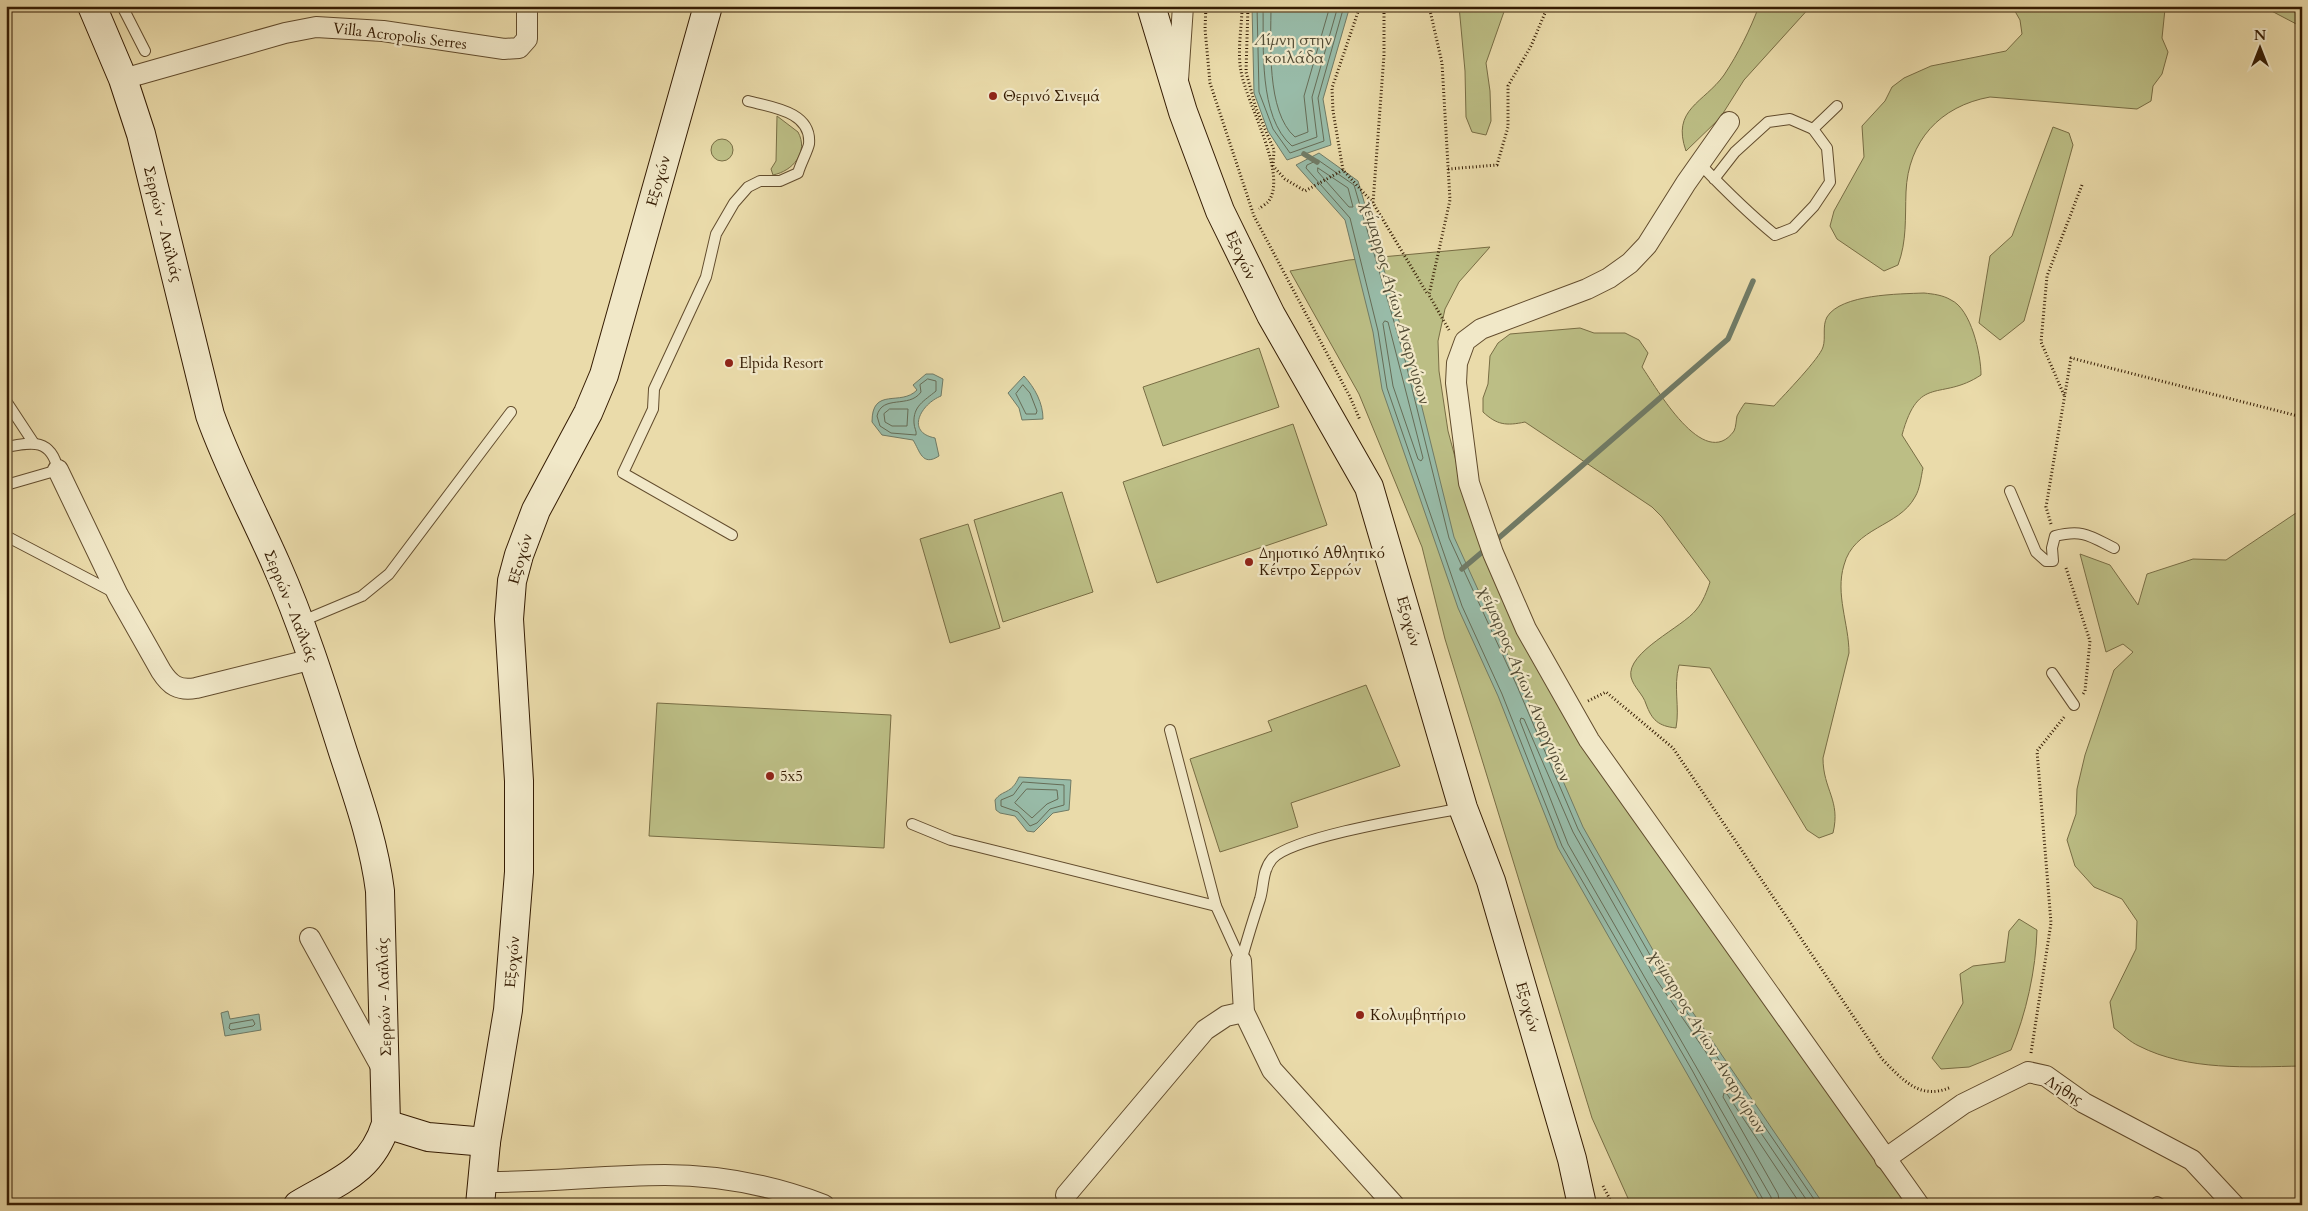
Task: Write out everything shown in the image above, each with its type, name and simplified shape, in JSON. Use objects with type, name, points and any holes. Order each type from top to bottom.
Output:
[{"type":"main road","name":"Σερρών - Λαϊλιάς","points":[[92,6],[122,79],[141,134],[210,415],[227,460],[276,564],[313,659],[369,832],[377,865],[380,891],[386,1124]]},
{"type":"main road","name":"Εξοχών","points":[[481,1194],[486,1142],[508,1010],[518,872],[518,781],[509,619],[514,571],[536,510],[588,413],[604,375],[708,6]]},
{"type":"main road","name":"Εξοχών","points":[[1151,6],[1177,94],[1208,181],[1252,278],[1369,487],[1463,808],[1491,881],[1570,1150],[1582,1205]]},
{"type":"main road","points":[[298,1205],[362,1165],[380,1143],[386,1124],[428,1137],[486,1142]]},
{"type":"street","name":"Villa Acropolis Serres","points":[[122,79],[285,33],[316,27],[354,28],[504,49],[519,48],[527,39],[527,6]]},
{"type":"street","points":[[1177,94],[1184,6]]},
{"type":"street","points":[[1729,122],[1647,244],[1619,272],[1587,289],[1475,331],[1465,341],[1456,372],[1457,398],[1473,500],[1496,562],[1522,621],[1589,740],[1919,1205]]},
{"type":"street","points":[[58,470],[118,594],[168,682],[175,687],[186,690],[313,659]]},
{"type":"street","points":[[310,938],[367,1046],[386,1076]]},
{"type":"street","points":[[1241,961],[1244,1012],[1272,1070],[1394,1205]]},
{"type":"street","points":[[1066,1195],[1204,1030],[1226,1016],[1244,1012]]},
{"type":"street","name":"Λήθης","points":[[1885,1158],[1963,1104],[2028,1072],[2046,1076],[2084,1102],[2192,1160],[2234,1205]]},
{"type":"street","points":[[481,1194],[549,1182],[665,1175],[715,1178],[768,1187],[824,1205]]},
{"type":"lane","points":[[122,6],[145,51]]},
{"type":"lane","points":[[732,535],[623,473],[653,409],[654,389],[706,277],[716,234],[720,226],[734,203],[748,187],[760,181],[780,181],[798,173],[809,144],[805,125],[791,113],[748,101]]},
{"type":"lane","points":[[1813,129],[1837,106]]},
{"type":"lane","points":[[1700,164],[1714,179],[1776,235],[1793,228],[1814,206],[1830,182],[1827,148],[1813,129],[1790,119],[1768,122],[1735,152],[1714,179]]},
{"type":"lane","points":[[6,401],[33,442]]},
{"type":"lane","points":[[299,623],[362,596],[389,574],[511,412]]},
{"type":"lane","points":[[6,447],[33,442],[39,443],[55,457],[58,470],[6,485]]},
{"type":"lane","points":[[2010,491],[2036,552],[2046,561],[2053,561],[2052,548],[2055,536],[2073,531],[2089,535],[2114,548]]},
{"type":"lane","points":[[6,536],[118,594]]},
{"type":"lane","points":[[2052,673],[2074,705]]},
{"type":"lane","points":[[1170,730],[1192,824],[1216,906],[1241,961]]},
{"type":"lane","points":[[1241,961],[1260,897],[1263,876],[1272,859],[1285,850],[1305,842],[1463,808]]},
{"type":"lane","points":[[912,824],[951,840],[1216,906]]},
{"type":"path","points":[[1242,6],[1240,69],[1246,94],[1273,166],[1285,179],[1305,191],[1343,170]]},
{"type":"path","points":[[1248,6],[1246,72],[1256,108],[1274,150],[1274,185],[1268,202],[1259,209]]},
{"type":"path","points":[[1360,6],[1332,88],[1333,111],[1343,170],[1373,203],[1461,350]]},
{"type":"path","points":[[1373,203],[1384,56],[1384,6]]},
{"type":"path","points":[[1428,6],[1442,62],[1450,200],[1429,295]]},
{"type":"path","points":[[1448,169],[1497,164],[1508,127],[1508,86],[1530,46],[1548,6]]},
{"type":"path","points":[[2065,395],[2041,342],[2047,276],[2082,185]]},
{"type":"path","points":[[2028,1072],[2051,922],[2036,751],[2085,691],[2090,641],[2046,507],[2071,358],[2302,417]]},
{"type":"path","points":[[1570,709],[1606,692],[1673,748],[1882,1060],[1918,1090],[1936,1092],[1954,1085]]},
{"type":"green space","points":[[1459,6],[1506,6],[1486,63],[1490,91],[1491,121],[1486,135],[1472,132],[1466,117],[1465,71]]},
{"type":"green space","points":[[1759,6],[1811,6],[1744,80],[1720,118],[1686,151],[1683,125],[1686,116],[1724,75],[1743,42]]},
{"type":"green space","points":[[2012,6],[2174,6],[2165,9],[2162,38],[2168,52],[2162,74],[2153,86],[2151,101],[2137,109],[1990,97],[1956,108],[1930,129],[1920,142],[1913,157],[1908,174],[1901,256],[1898,265],[1884,271],[1837,239],[1830,226],[1834,211],[1864,157],[1862,126],[1885,101],[1892,87],[1904,78],[1931,66],[2006,51],[2022,34],[2020,20]]},
{"type":"green space","points":[[2262,6],[2302,6],[2302,27]]},
{"type":"green space","points":[[777,116],[798,132],[802,147],[793,165],[773,175],[771,169],[776,161]]},
{"type":"green space","points":[[2053,127],[2069,133],[2073,145],[2024,321],[2000,340],[1979,323],[1990,256],[2012,236]]},
{"type":"green space","points":[[722,139],[730,142],[733,150],[730,158],[722,161],[714,158],[711,150],[714,142]]},
{"type":"green space","points":[[1490,247],[1459,282],[1445,309],[1438,341],[1439,371],[1448,431],[1466,498],[1514,615],[1908,1205],[1631,1205],[1592,1118],[1445,639],[1422,547],[1359,394],[1290,271],[1349,260]]},
{"type":"green space","points":[[1924,293],[1948,298],[1958,305],[1964,313],[1977,344],[1981,375],[1967,383],[1933,392],[1924,396],[1916,403],[1902,435],[1923,468],[1917,494],[1908,507],[1899,515],[1857,543],[1849,552],[1844,565],[1841,587],[1849,653],[1823,758],[1826,779],[1835,812],[1835,822],[1833,833],[1819,838],[1807,830],[1710,668],[1679,665],[1677,673],[1676,728],[1660,724],[1653,718],[1643,697],[1632,681],[1632,668],[1637,658],[1646,649],[1696,610],[1703,600],[1710,582],[1662,517],[1652,507],[1525,422],[1512,424],[1497,422],[1483,412],[1483,398],[1488,384],[1490,356],[1498,343],[1510,334],[1580,328],[1594,333],[1625,333],[1639,340],[1648,353],[1642,367],[1669,407],[1682,422],[1695,434],[1709,442],[1722,441],[1734,431],[1737,416],[1745,403],[1774,406],[1809,368],[1823,347],[1824,328],[1827,317],[1834,309],[1871,297]]},
{"type":"green space","points":[[1259,348],[1279,407],[1163,446],[1143,387]]},
{"type":"green space","points":[[1293,424],[1327,525],[1157,583],[1123,482]]},
{"type":"green space","points":[[1062,492],[1093,592],[1003,622],[974,520]]},
{"type":"green space","points":[[2302,509],[2302,1066],[2219,1066],[2178,1060],[2139,1046],[2114,1028],[2110,1002],[2136,949],[2137,921],[2122,899],[2094,887],[2075,866],[2067,840],[2076,814],[2077,789],[2085,755],[2114,670],[2133,652],[2123,644],[2106,652],[2080,554],[2110,565],[2138,605],[2147,574],[2193,559],[2226,560]]},
{"type":"green space","points":[[968,524],[1000,628],[950,643],[920,539]]},
{"type":"green space","points":[[1366,685],[1400,766],[1291,803],[1298,827],[1220,852],[1190,759],[1272,731],[1268,721]]},
{"type":"green space","name":"5x5","points":[[657,703],[891,715],[884,848],[649,836]]},
{"type":"green space","points":[[2019,919],[2037,930],[2035,961],[2029,992],[2011,1050],[1969,1067],[1941,1069],[1932,1058],[1963,1003],[1960,974],[1973,966],[2005,962],[2009,931]]},
{"type":"water","name":"Λίμνη στην κοιλάδα","points":[[1252,6],[1350,6],[1323,99],[1331,145],[1287,160],[1268,131],[1254,93]]},
{"type":"water","points":[[1319,153],[1358,181],[1409,355],[1454,537],[1583,827],[1666,973],[1824,1205],[1762,1205],[1558,848],[1498,696],[1458,608],[1382,389],[1373,332],[1345,220],[1296,165]]},
{"type":"water","points":[[926,374],[933,374],[943,379],[941,396],[927,405],[919,418],[920,430],[926,435],[935,438],[939,456],[929,460],[922,456],[913,440],[882,435],[872,422],[873,411],[877,404],[888,399],[910,395],[917,390],[913,385]]},
{"type":"water","points":[[1024,376],[1038,396],[1042,407],[1043,419],[1022,420],[1019,408],[1008,393]]},
{"type":"water","points":[[1019,777],[1071,780],[1069,810],[1053,813],[1034,832],[1027,831],[1015,816],[1000,813],[996,810],[995,800],[1013,787]]},
{"type":"water","points":[[228,1011],[230,1019],[259,1014],[261,1030],[225,1036],[221,1013]]},
{"type":"waterway","name":"χείμαρρος Αγίων Αναργύρων","points":[[1304,154],[1317,162]]},
{"type":"waterway","points":[[1494,542],[1728,339],[1753,281]]},
{"type":"waterway","points":[[1462,569],[1487,548]]},
{"type":"place","name":"Θερινό Σινεμά","points":[[993,96]]},
{"type":"place","name":"Elpida Resort","points":[[729,363]]},
{"type":"place","name":"Δημοτικό Αθλητικό Κέντρο Σερρών","points":[[1249,562]]},
{"type":"place","name":"5x5","points":[[770,776]]},
{"type":"place","name":"Κολυμβητήριο","points":[[1360,1015]]}]
